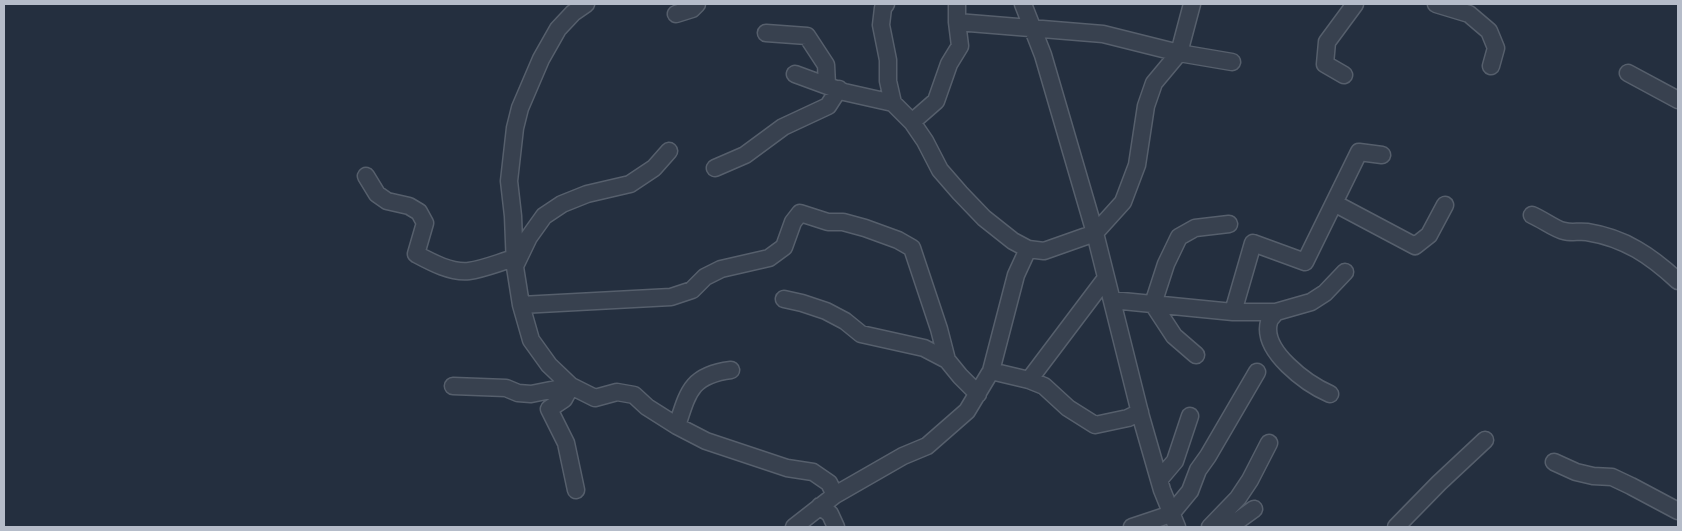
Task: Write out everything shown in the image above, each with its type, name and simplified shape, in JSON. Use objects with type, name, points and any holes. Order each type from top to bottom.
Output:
[{"type":"street","points":[[586,4],[573,13],[558,29],[541,59],[520,108],[515,128],[509,181],[515,262],[521,305],[531,340],[550,365],[571,386],[594,398],[617,392],[634,395],[647,407],[706,441],[787,468],[813,472],[829,483],[835,495]]},
{"type":"street","points":[[676,14],[692,10],[697,4]]},
{"type":"street","points":[[886,4],[883,8],[881,24],[888,60],[888,81],[893,103],[912,122],[926,141],[940,170],[984,218],[1013,241],[1028,249],[1044,251],[1094,233],[1123,202],[1137,164],[1146,106],[1154,83],[1179,53],[1192,4]]},
{"type":"street","points":[[912,122],[936,101],[949,64],[960,46],[957,4]]},
{"type":"street","points":[[1023,4],[1043,55],[1094,233],[1159,480],[1174,521]]},
{"type":"street","points":[[1344,74],[1325,64],[1327,42],[1355,4]]},
{"type":"street","points":[[1436,4],[1469,14],[1489,32],[1496,48],[1491,66]]},
{"type":"street","points":[[957,22],[1103,34],[1179,53],[1232,62]]},
{"type":"street","points":[[715,168],[745,155],[783,127],[828,106],[833,87],[826,65],[807,36],[766,33]]},
{"type":"street","points":[[1628,73],[1678,100]]},
{"type":"street","points":[[795,74],[875,100],[893,103]]},
{"type":"street","points":[[366,176],[377,194],[387,201],[409,206],[419,212],[425,223],[416,254],[455,270],[468,271],[515,262],[544,216],[562,204],[587,194],[630,184],[654,168],[669,151]]},
{"type":"street","points":[[1233,312],[1253,243],[1304,262],[1359,152],[1382,155]]},
{"type":"street","points":[[1334,203],[1415,246],[1429,235],[1445,205]]},
{"type":"street","points":[[521,305],[671,297],[692,290],[705,277],[721,269],[769,258],[784,247],[793,222],[800,213],[828,222],[843,222],[865,228],[898,240],[912,248],[940,329],[947,360]]},
{"type":"street","points":[[1532,215],[1543,219],[1562,231],[1602,235],[1629,245],[1659,263],[1678,282]]},
{"type":"street","points":[[1153,304],[1166,264],[1178,237],[1195,228],[1228,224]]},
{"type":"street","points":[[794,527],[835,495],[903,456],[927,446],[967,411],[990,371],[1016,275],[1028,249]]},
{"type":"street","points":[[1112,300],[1233,312],[1276,312],[1311,302],[1325,294],[1345,272]]},
{"type":"street","points":[[1029,380],[1106,278]]},
{"type":"street","points":[[784,299],[826,311],[845,321],[861,334],[924,348],[947,360],[978,394]]},
{"type":"street","points":[[1153,304],[1174,336],[1196,355]]},
{"type":"street","points":[[1276,312],[1269,321],[1269,334],[1272,344],[1282,360],[1315,387],[1330,394]]},
{"type":"street","points":[[677,426],[686,398],[692,387],[702,378],[716,372],[731,370]]},
{"type":"street","points":[[990,371],[1029,380],[1044,386],[1068,408],[1095,425],[1128,418],[1140,412]]},
{"type":"street","points":[[1174,521],[1190,491],[1198,470],[1257,372]]},
{"type":"street","points":[[453,386],[506,388],[518,393],[531,394],[571,386]]},
{"type":"street","points":[[571,386],[564,400],[549,409],[566,442],[576,490]]},
{"type":"street","points":[[1159,480],[1175,461],[1190,416]]},
{"type":"street","points":[[1396,527],[1439,483],[1486,440]]},
{"type":"street","points":[[1210,527],[1238,498],[1250,480],[1269,443]]},
{"type":"street","points":[[1554,462],[1576,472],[1612,478],[1678,511]]},
{"type":"street","points":[[820,506],[830,514],[836,527]]},
{"type":"street","points":[[1229,527],[1254,509]]},
{"type":"street","points":[[1132,527],[1174,521]]}]
